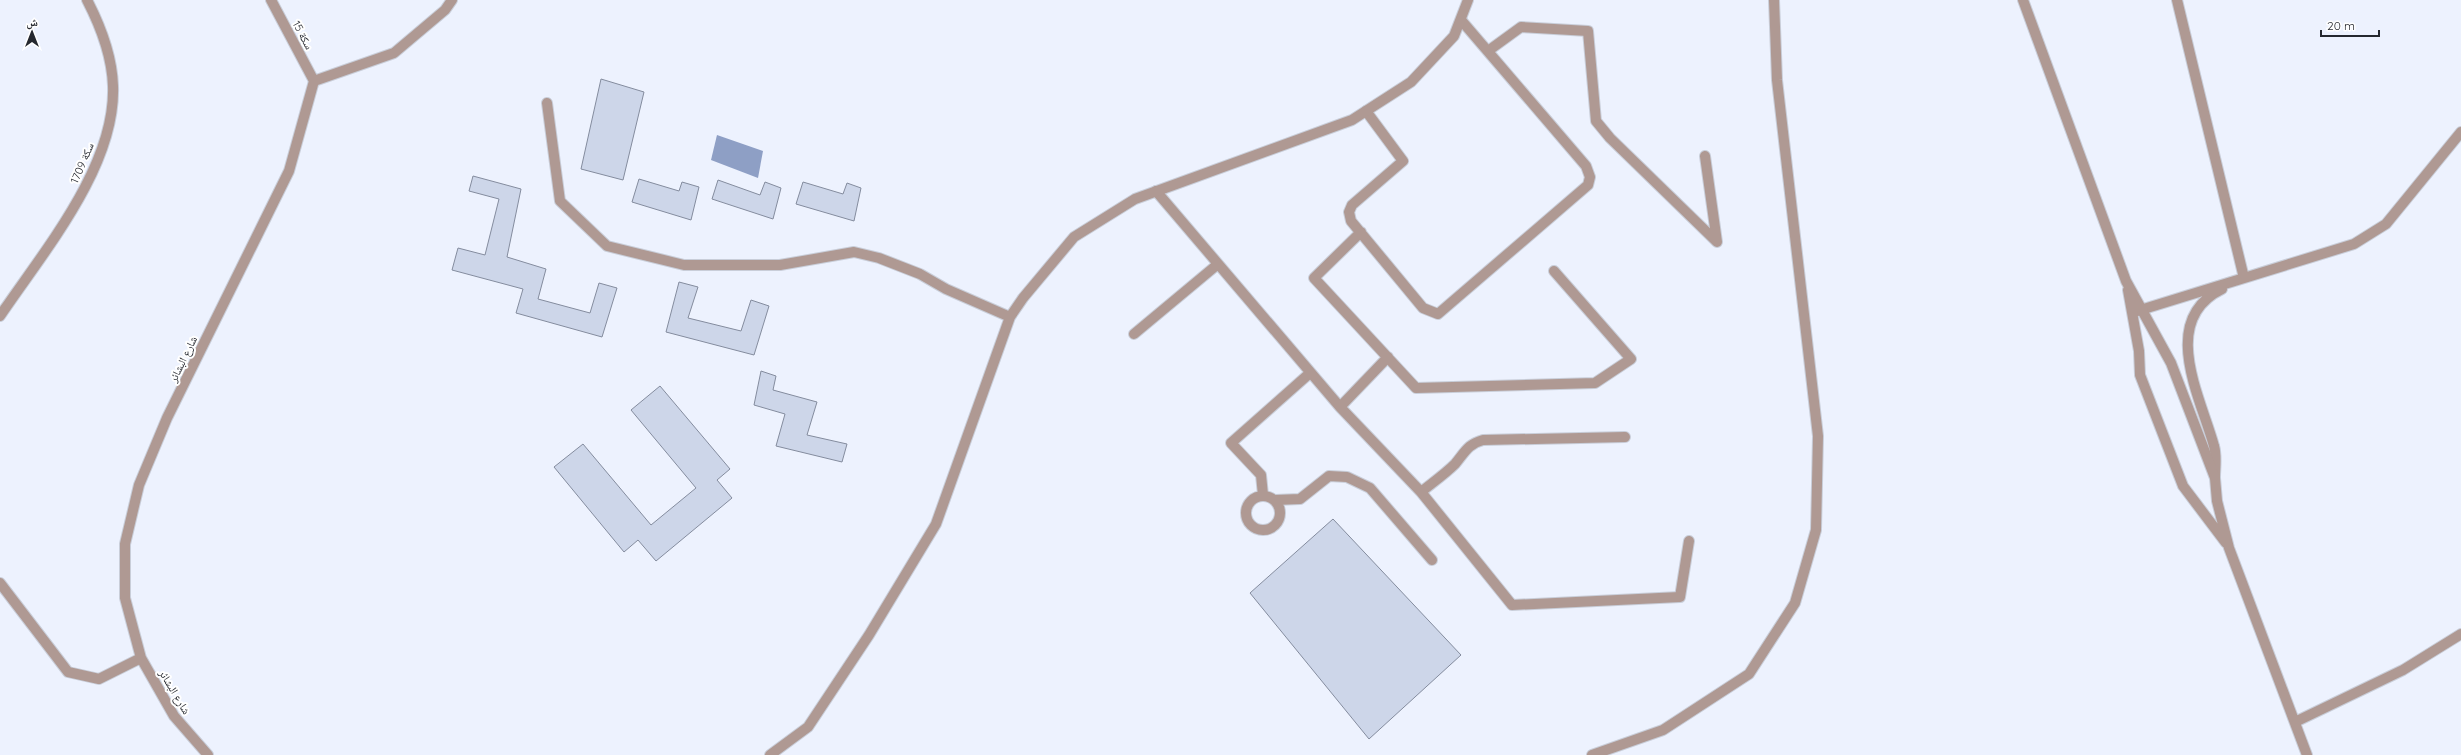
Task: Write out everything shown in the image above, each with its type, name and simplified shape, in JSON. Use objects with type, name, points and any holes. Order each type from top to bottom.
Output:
[{"type":"street","name":"سكة 1709","points":[[0,316],[86,188],[102,150],[111,116],[114,86],[107,42],[87,0]]},
{"type":"street","name":"سكة 15","points":[[271,0],[314,81]]},
{"type":"street","points":[[314,81],[394,53],[445,10],[452,0]]},
{"type":"street","points":[[770,755],[808,727],[869,635],[936,524],[1010,317],[1022,298],[1074,237],[1135,198],[1352,120],[1411,82],[1454,36],[1468,0]]},
{"type":"street","points":[[1592,755],[1663,730],[1750,674],[1795,603],[1816,530],[1818,436],[1777,80],[1774,0]]},
{"type":"street","points":[[2023,0],[2137,311],[2171,362],[2215,478]]},
{"type":"street","points":[[2177,0],[2244,278]]},
{"type":"street","points":[[1366,111],[1403,161],[1352,205],[1349,212],[1351,221],[1423,308],[1438,314],[1588,185],[1590,177],[1586,166],[1461,20]]},
{"type":"street","points":[[1488,51],[1521,27],[1588,31],[1596,121],[1610,138],[1717,242],[1705,156]]},
{"type":"street","name":"شارع البشائر","points":[[208,755],[174,716],[141,658],[124,598],[124,544],[139,485],[170,411],[289,171],[314,81]]},
{"type":"street","points":[[547,103],[560,201],[607,246],[684,265],[780,265],[854,252],[878,258],[920,274],[946,289],[1010,317]]},
{"type":"street","points":[[2137,311],[2354,244],[2386,224],[2461,132]]},
{"type":"street","points":[[1156,191],[1340,407],[1421,492],[1512,605],[1631,598],[1680,597],[1689,541]]},
{"type":"street","points":[[1361,232],[1314,278],[1416,388],[1595,382],[1631,359],[1554,272]]},
{"type":"street","points":[[1134,334],[1218,264]]},
{"type":"street","points":[[2244,278],[2214,293],[2197,310],[2190,329],[2187,350],[2191,374],[2214,448],[2217,501],[2229,548],[2306,755]]},
{"type":"street","points":[[2137,311],[2140,375],[2183,486],[2229,548]]},
{"type":"street","points":[[1340,407],[1388,357]]},
{"type":"street","points":[[1263,495],[1261,475],[1230,443],[1310,372]]},
{"type":"street","points":[[1421,492],[1455,464],[1465,449],[1473,443],[1483,440],[1625,437]]},
{"type":"street","points":[[1275,500],[1280,513],[1275,526],[1263,531],[1251,526],[1246,511],[1251,500],[1263,495],[1275,500],[1300,499],[1329,476],[1348,477],[1370,488],[1432,560]]},
{"type":"street","points":[[0,583],[68,672],[99,679],[141,658]]},
{"type":"street","points":[[2295,722],[2403,670],[2461,634]]},
{"type":"water","points":[[717,135],[763,151],[758,178],[711,160]]},
{"type":"building","points":[[601,79],[644,92],[623,180],[581,169]]},
{"type":"building","points":[[473,176],[521,189],[507,257],[546,269],[538,299],[590,313],[599,283],[617,288],[602,337],[516,313],[523,289],[452,270],[458,248],[485,255],[499,199],[469,191]]},
{"type":"building","points":[[639,179],[679,191],[682,182],[699,187],[691,220],[632,202]]},
{"type":"building","points":[[718,180],[760,195],[765,182],[781,188],[773,219],[712,199]]},
{"type":"building","points":[[803,182],[843,194],[847,183],[861,188],[854,221],[796,204]]},
{"type":"building","points":[[679,282],[698,287],[688,318],[741,331],[751,300],[769,306],[754,355],[666,332]]},
{"type":"building","points":[[761,371],[776,376],[773,390],[817,402],[807,435],[847,444],[842,462],[776,446],[785,414],[754,405]]},
{"type":"building","points":[[660,386],[730,469],[717,480],[732,498],[656,561],[638,540],[624,552],[554,467],[583,444],[651,525],[696,488],[631,410]]},
{"type":"building","points":[[1333,519],[1461,655],[1369,739],[1250,593]]}]
